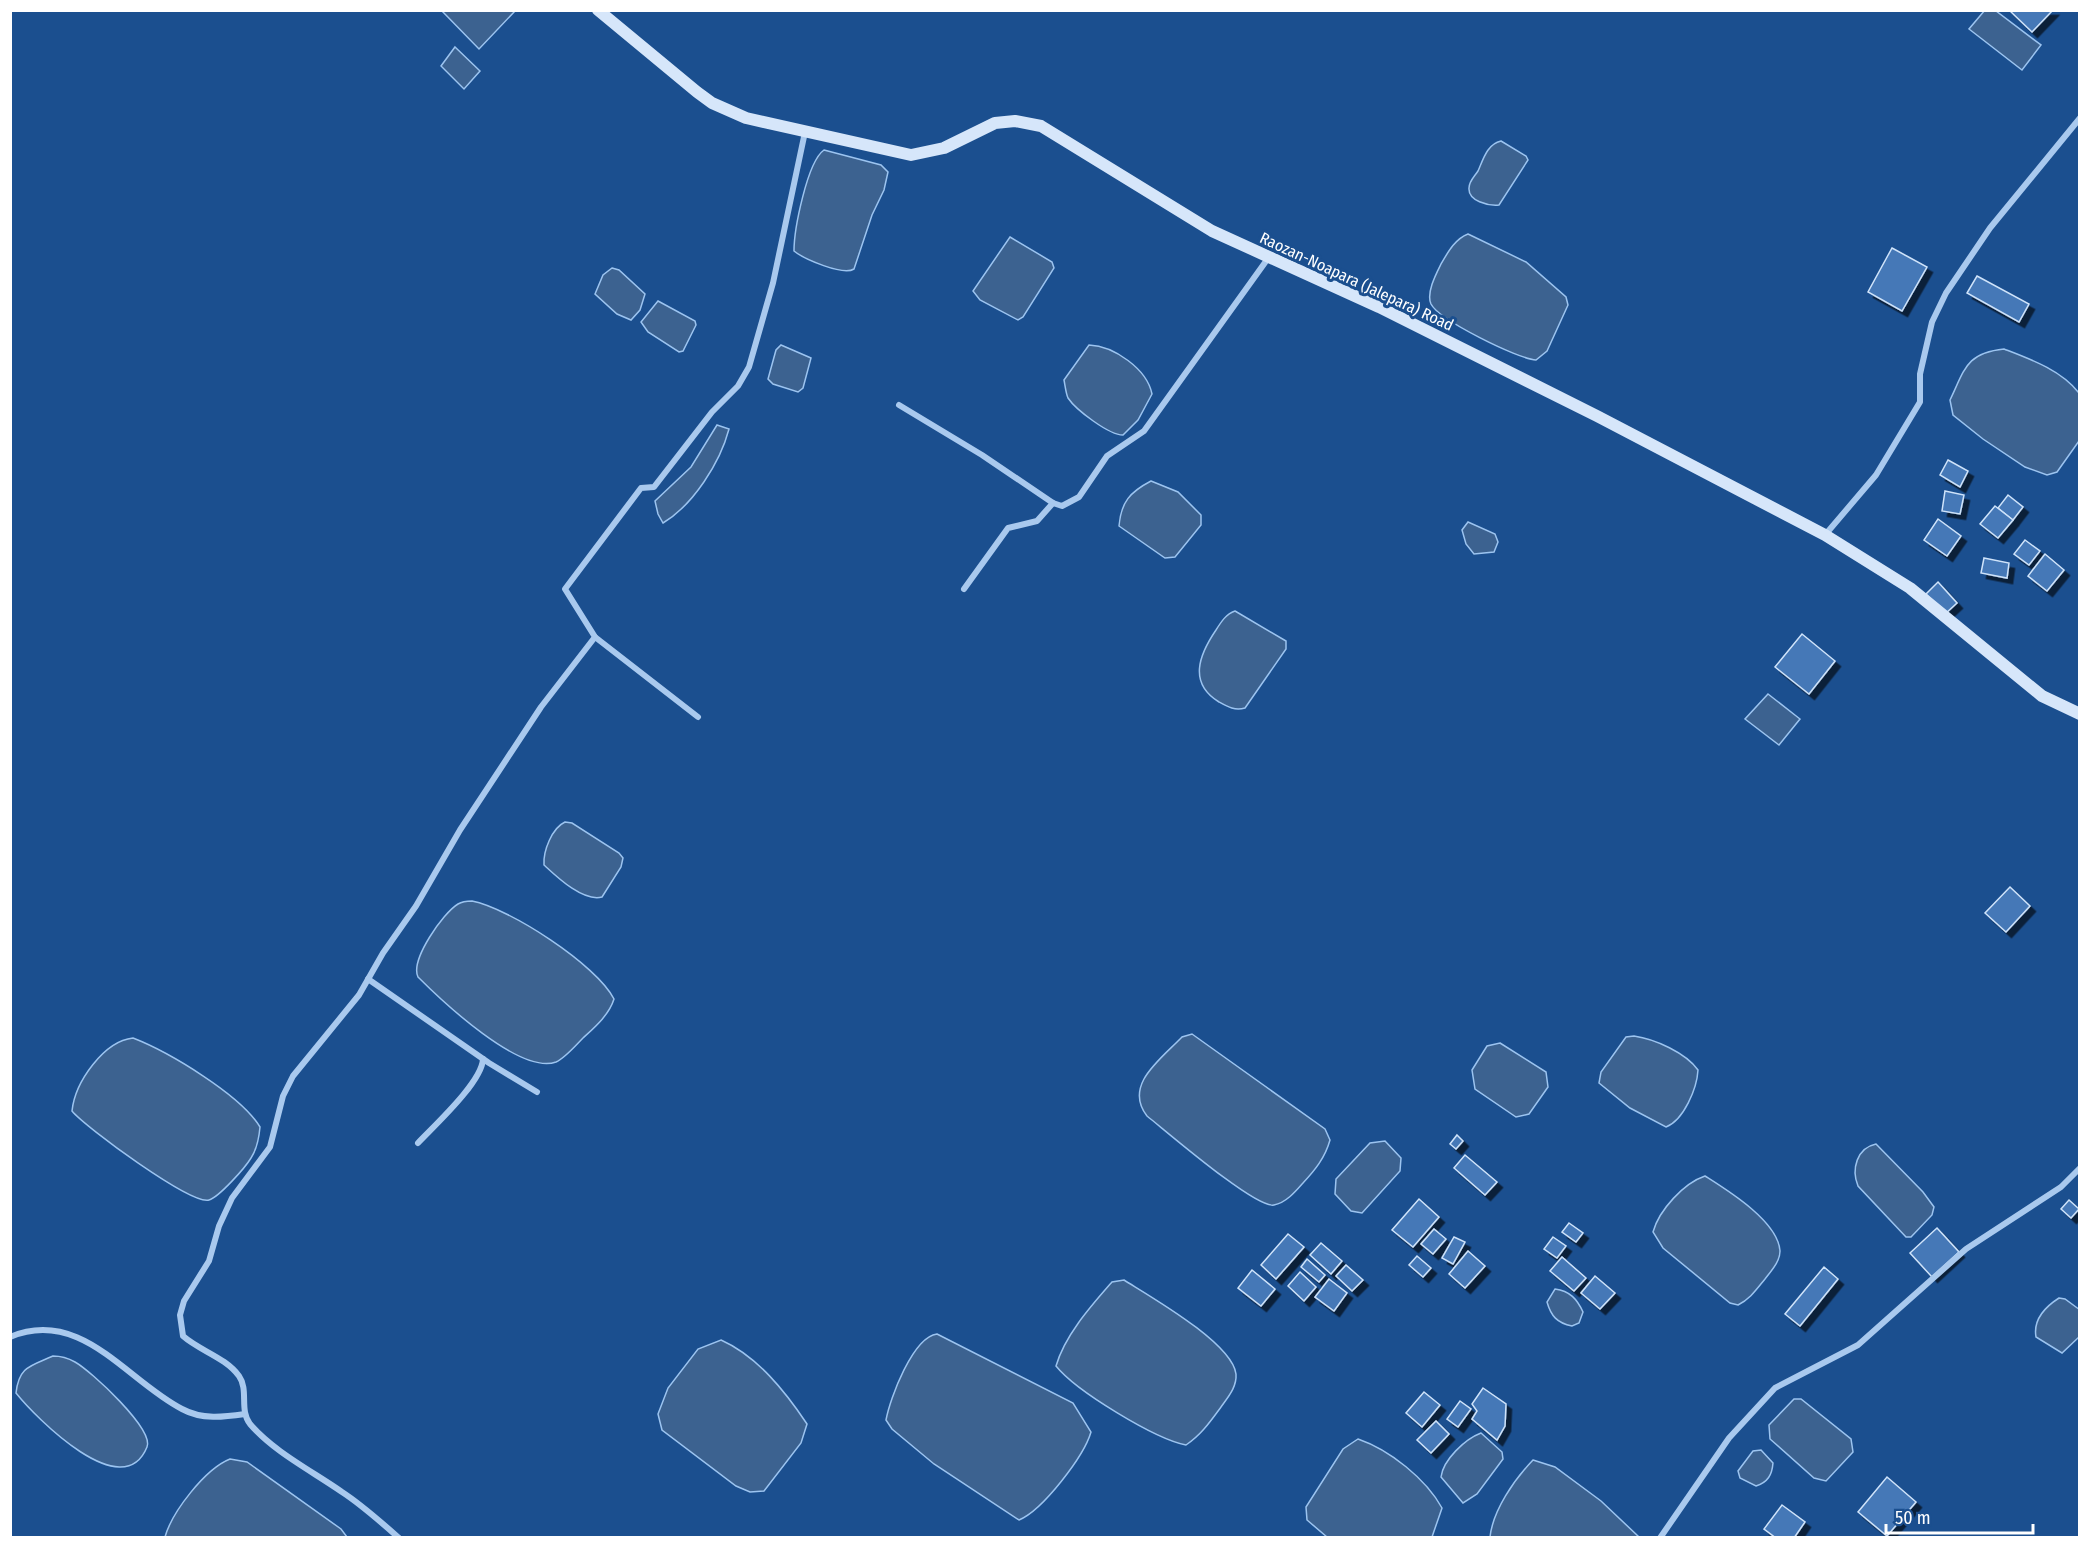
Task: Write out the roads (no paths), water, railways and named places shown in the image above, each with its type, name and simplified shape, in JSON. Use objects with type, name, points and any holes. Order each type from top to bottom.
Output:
[{"type":"main road","name":"Raozan-Noapara (Jalepara) Road","points":[[598,10],[712,103],[746,118],[911,155],[944,148],[995,123],[1029,122],[1057,135],[1212,231],[1378,307],[1825,535],[1910,588],[2042,696],[2079,714]]},
{"type":"street","points":[[1825,535],[1876,475],[1920,402],[1920,374],[1932,322],[1946,293],[1990,228],[2079,118]]},
{"type":"street","points":[[698,717],[595,637],[565,589],[641,488],[654,487],[712,412],[738,386],[749,367],[772,283],[805,132]]},
{"type":"street","points":[[899,405],[982,455],[1053,503],[1062,506],[1079,497],[1107,456],[1144,431],[1269,257]]},
{"type":"street","points":[[964,589],[1008,528],[1037,521],[1053,503]]},
{"type":"street","points":[[398,1537],[361,1505],[267,1440],[249,1422],[245,1414],[244,1388],[239,1376],[226,1364],[183,1336],[180,1315],[184,1301],[209,1261],[219,1226],[231,1198],[270,1147],[283,1095],[293,1076],[359,995],[383,953],[416,906],[460,830],[541,707],[595,637]]},
{"type":"street","points":[[368,979],[483,1059],[537,1092]]},
{"type":"street","points":[[418,1143],[465,1092],[483,1067],[483,1059]]},
{"type":"street","points":[[1660,1538],[1729,1438],[1775,1388],[1858,1345],[1966,1249],[2061,1187],[2079,1168]]},
{"type":"street","points":[[10,1337],[42,1329],[85,1339],[183,1410],[212,1418],[245,1414]]},
{"type":"water","points":[[1985,10],[1996,11],[2041,45],[2022,70],[1969,29]]},
{"type":"water","points":[[442,11],[515,11],[479,49]]},
{"type":"water","points":[[455,47],[480,71],[464,89],[441,66]]},
{"type":"water","points":[[1501,141],[1526,156],[1528,160],[1499,205],[1490,205],[1475,199],[1470,193],[1469,185],[1489,149]]},
{"type":"water","points":[[824,150],[881,165],[888,172],[884,190],[872,215],[854,269],[849,271],[824,266],[794,251],[796,228],[807,182],[812,168]]},
{"type":"water","points":[[1468,234],[1526,262],[1566,297],[1568,305],[1547,351],[1536,360],[1513,353],[1480,338],[1448,319],[1431,304],[1431,289],[1441,264],[1456,243]]},
{"type":"water","points":[[1010,237],[1052,262],[1054,268],[1023,317],[1018,320],[980,300],[973,291]]},
{"type":"water","points":[[612,268],[619,270],[645,294],[640,310],[631,320],[617,314],[595,294],[603,275]]},
{"type":"water","points":[[658,301],[695,321],[696,325],[683,351],[679,352],[648,332],[641,322]]},
{"type":"water","points":[[781,345],[811,358],[803,388],[798,392],[773,384],[768,379],[776,350]]},
{"type":"water","points":[[1089,345],[1099,346],[1128,360],[1144,376],[1149,385],[1152,394],[1138,420],[1123,435],[1110,431],[1093,421],[1067,396],[1064,380]]},
{"type":"water","points":[[2004,349],[2054,372],[2079,393],[2079,441],[2057,472],[2047,475],[2025,467],[1983,439],[1953,415],[1950,400],[1968,364],[1982,354]]},
{"type":"water","points":[[717,425],[729,429],[712,469],[685,506],[663,523],[655,501],[691,467]]},
{"type":"water","points":[[1151,481],[1178,492],[1201,515],[1201,525],[1175,557],[1165,558],[1119,526],[1124,504],[1137,489]]},
{"type":"water","points":[[1468,522],[1495,534],[1498,542],[1494,552],[1474,554],[1466,544],[1462,530]]},
{"type":"water","points":[[1235,611],[1286,641],[1286,649],[1245,708],[1238,709],[1219,702],[1209,694],[1200,677],[1201,659],[1210,639],[1224,619]]},
{"type":"water","points":[[1768,694],[1800,719],[1779,745],[1745,719]]},
{"type":"water","points":[[565,822],[572,823],[619,853],[623,858],[621,867],[602,897],[595,898],[579,892],[563,882],[544,865],[549,840],[556,829]]},
{"type":"water","points":[[472,901],[507,914],[551,940],[590,970],[605,985],[614,999],[601,1020],[556,1062],[541,1063],[523,1058],[503,1047],[463,1018],[418,977],[419,960],[429,938],[452,909],[463,902]]},
{"type":"water","points":[[1192,1034],[1325,1129],[1330,1140],[1322,1158],[1297,1190],[1283,1202],[1274,1205],[1264,1203],[1231,1183],[1147,1116],[1141,1105],[1139,1094],[1142,1083],[1155,1063],[1182,1037]]},
{"type":"water","points":[[1634,1036],[1669,1048],[1686,1058],[1698,1070],[1695,1086],[1684,1111],[1666,1127],[1630,1108],[1599,1083],[1601,1072],[1626,1037]]},
{"type":"water","points":[[133,1038],[165,1053],[221,1088],[251,1115],[260,1127],[256,1147],[248,1163],[225,1188],[209,1200],[198,1198],[161,1178],[116,1148],[72,1111],[79,1088],[93,1065],[112,1047]]},
{"type":"water","points":[[1500,1043],[1546,1072],[1548,1087],[1529,1114],[1516,1117],[1475,1089],[1472,1070],[1487,1046]]},
{"type":"water","points":[[1385,1141],[1401,1158],[1400,1171],[1362,1213],[1351,1211],[1335,1194],[1336,1179],[1370,1143]]},
{"type":"water","points":[[1876,1144],[1923,1192],[1934,1207],[1932,1215],[1911,1237],[1906,1237],[1858,1186],[1855,1173],[1857,1160],[1864,1150]]},
{"type":"water","points":[[1705,1176],[1738,1198],[1761,1218],[1771,1229],[1780,1251],[1777,1263],[1770,1273],[1753,1294],[1738,1305],[1730,1303],[1663,1248],[1653,1232],[1673,1198]]},
{"type":"water","points":[[1124,1280],[1206,1335],[1231,1362],[1236,1374],[1234,1388],[1205,1428],[1186,1445],[1155,1434],[1117,1413],[1080,1388],[1056,1366],[1072,1332],[1087,1311],[1112,1282]]},
{"type":"water","points":[[1555,1289],[1569,1294],[1578,1303],[1583,1312],[1579,1323],[1572,1326],[1567,1325],[1559,1321],[1550,1311],[1547,1302]]},
{"type":"water","points":[[2059,1298],[2065,1299],[2080,1310],[2079,1337],[2062,1353],[2036,1337],[2036,1325],[2041,1314]]},
{"type":"water","points":[[937,1334],[1073,1403],[1091,1432],[1080,1454],[1061,1481],[1039,1505],[1019,1520],[934,1464],[892,1429],[886,1420],[892,1398],[911,1357],[928,1338]]},
{"type":"water","points":[[721,1340],[747,1355],[758,1365],[789,1399],[807,1424],[801,1443],[764,1491],[750,1492],[736,1486],[662,1430],[658,1414],[668,1388],[698,1349]]},
{"type":"water","points":[[53,1356],[67,1358],[83,1367],[132,1415],[147,1439],[147,1447],[135,1463],[119,1467],[100,1462],[80,1452],[60,1437],[16,1393],[20,1377],[27,1368]]},
{"type":"water","points":[[1794,1399],[1801,1399],[1851,1439],[1853,1452],[1826,1481],[1814,1478],[1770,1439],[1769,1425]]},
{"type":"water","points":[[1481,1433],[1502,1452],[1503,1459],[1477,1494],[1463,1503],[1441,1477],[1450,1457],[1468,1440]]},
{"type":"water","points":[[1358,1439],[1382,1450],[1406,1467],[1435,1497],[1442,1508],[1432,1537],[1327,1537],[1307,1520],[1306,1507],[1343,1449]]},
{"type":"water","points":[[1761,1450],[1773,1463],[1766,1480],[1756,1486],[1740,1478],[1738,1471],[1753,1451]]},
{"type":"water","points":[[230,1459],[247,1462],[341,1529],[347,1537],[165,1537],[182,1504],[200,1481],[220,1464]]},
{"type":"water","points":[[1533,1460],[1555,1467],[1601,1501],[1639,1537],[1490,1537],[1500,1506]]}]
